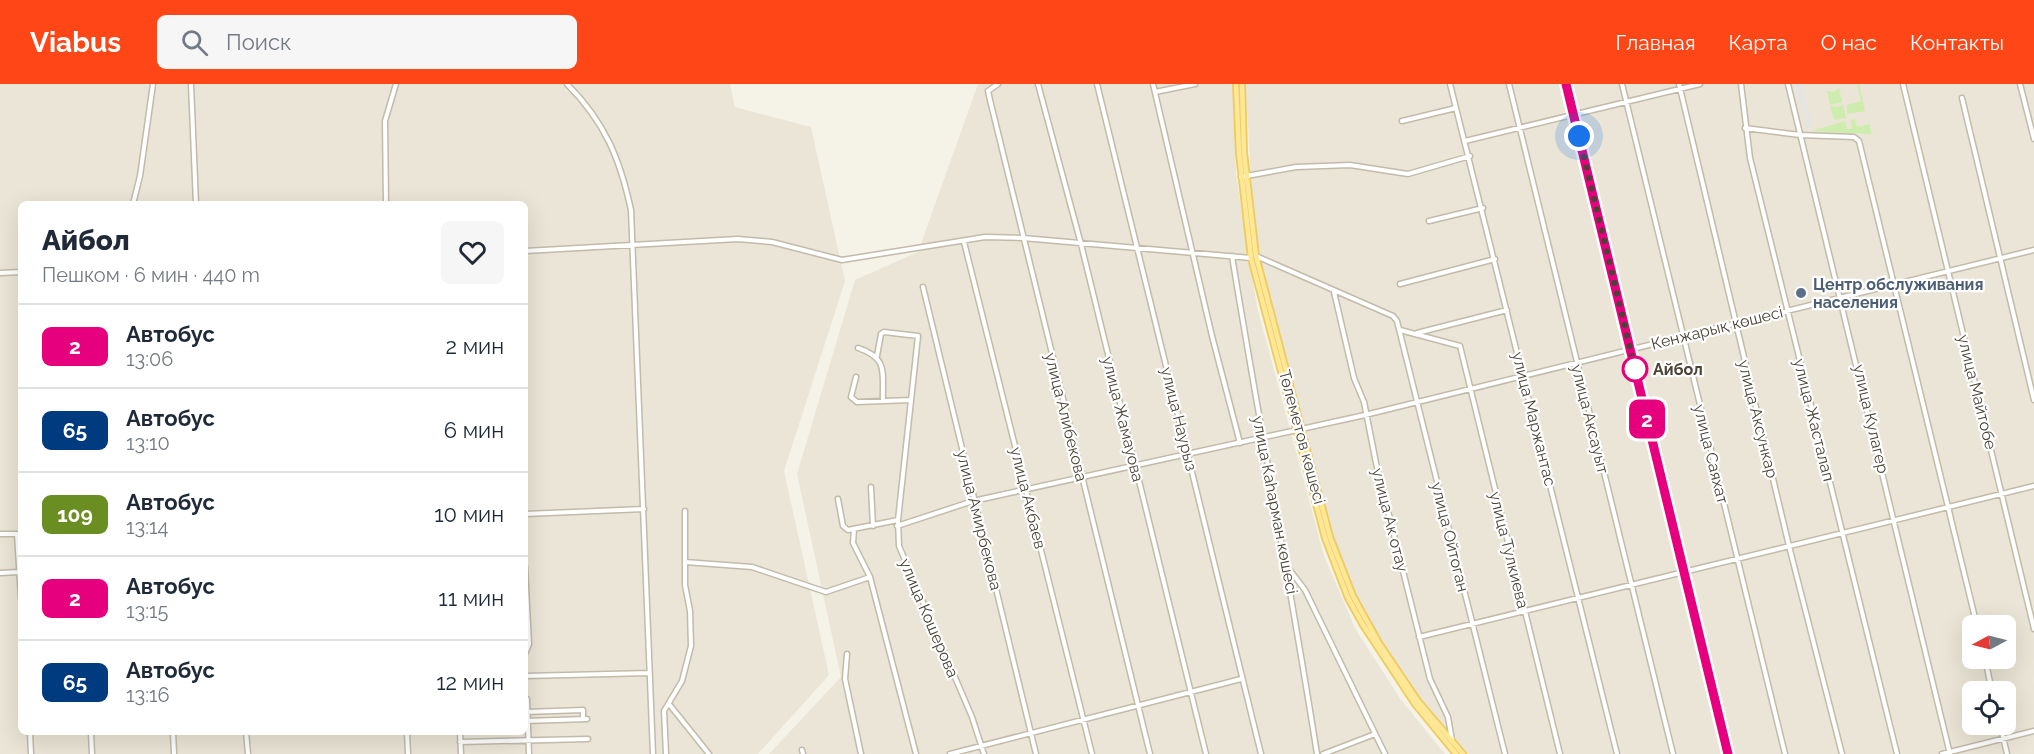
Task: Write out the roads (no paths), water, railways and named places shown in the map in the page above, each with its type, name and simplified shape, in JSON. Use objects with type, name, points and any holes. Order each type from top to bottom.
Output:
[{"type":"main road","name":"Төлеметов көшесі","points":[[1236,84],[1254,257],[1325,538],[1348,598],[1386,663],[1414,704],[1463,754]]},
{"type":"main road","name":"Төлеметов көшесі","points":[[1242,84],[1244,176]]},
{"type":"main road","name":"Төлеметов көшесі","points":[[1450,743],[1456,754]]},
{"type":"street","points":[[134,201],[140,176],[153,84]]},
{"type":"street","points":[[191,84],[196,201]]},
{"type":"street","points":[[386,201],[385,121],[396,84]]},
{"type":"street","points":[[567,84],[595,116],[613,148],[631,210],[645,509],[653,754]]},
{"type":"street","name":"улица Алибекова","points":[[998,84],[988,91],[990,100],[1149,754]]},
{"type":"street","name":"улица Жамауова","points":[[1038,84],[1082,244],[1134,466],[1206,754]]},
{"type":"street","name":"улица Наурыз","points":[[1097,84],[1261,754]]},
{"type":"street","points":[[1153,84],[1240,443]]},
{"type":"street","points":[[1155,92],[1195,84]]},
{"type":"street","name":"улица Маржантас","points":[[1450,84],[1483,208],[1617,754]]},
{"type":"street","name":"улица Аксауыт","points":[[1509,84],[1673,754]]},
{"type":"street","points":[[1566,84],[1728,754]]},
{"type":"street","name":"улица Саяхат","points":[[1622,84],[1785,754]]},
{"type":"street","points":[[1465,141],[1626,102],[1679,86],[1700,84]]},
{"type":"street","name":"улица Жасталап","points":[[1740,84],[1745,128],[1897,754]]},
{"type":"street","name":"улица Кулагер","points":[[1788,84],[1950,753]]},
{"type":"street","name":"улица Майтобе","points":[[1903,84],[2034,629]]},
{"type":"street","points":[[2020,84],[2034,139]]},
{"type":"street","name":"улица Аксункар","points":[[1679,86],[1789,546],[1842,754]]},
{"type":"street","points":[[1962,98],[2034,400]]},
{"type":"street","points":[[1402,121],[1456,108]]},
{"type":"street","points":[[1745,128],[1800,135],[1854,137],[1859,141],[1974,615]]},
{"type":"street","points":[[1244,176],[1296,167],[1350,165],[1408,174],[1470,156]]},
{"type":"street","points":[[1429,221],[1483,208]]},
{"type":"street","points":[[528,251],[738,239],[772,242],[842,260],[985,237],[1023,238],[1254,257],[1334,292]]},
{"type":"street","name":"улица Акбаев","points":[[964,242],[1092,754]]},
{"type":"street","name":"Кенжарық көшесі","points":[[854,529],[898,523],[973,501],[1298,431],[2034,250]]},
{"type":"street","name":"улица Каһарман көшесі","points":[[1232,256],[1262,438],[1288,568],[1317,754]]},
{"type":"street","points":[[1400,285],[1495,259]]},
{"type":"street","points":[[0,273],[18,272]]},
{"type":"street","name":"улица Амирбекова","points":[[923,286],[973,501],[1036,754]]},
{"type":"street","name":"улица Ойтоган","points":[[1334,292],[1393,316],[1397,321],[1505,754]]},
{"type":"street","name":"улица Ак отау","points":[[1334,292],[1354,378],[1364,402],[1365,415],[1430,679],[1448,717],[1450,743]]},
{"type":"street","points":[[1400,330],[1416,334],[1507,310]]},
{"type":"street","name":"улица Кошерова","points":[[877,356],[880,334],[884,332],[916,335],[918,338],[898,523],[898,546],[908,575],[972,717],[984,754]]},
{"type":"street","name":"улица Тулкиева","points":[[1416,334],[1460,346],[1560,754]]},
{"type":"street","points":[[858,348],[877,356],[881,361],[884,401]]},
{"type":"street","points":[[856,377],[853,400],[911,400]]},
{"type":"street","points":[[1419,637],[2034,486]]},
{"type":"street","points":[[871,487],[873,525]]},
{"type":"street","points":[[838,499],[843,526],[848,530],[854,529],[856,552],[870,577],[916,754]]},
{"type":"street","points":[[528,514],[645,509]]},
{"type":"street","points":[[666,754],[664,711],[682,681],[691,645],[685,562],[685,511]]},
{"type":"street","points":[[0,534],[18,534]]},
{"type":"street","points":[[685,562],[728,564],[762,569],[825,592],[870,577]]},
{"type":"street","points":[[1288,568],[1305,590],[1385,754]]},
{"type":"street","points":[[0,573],[18,572]]},
{"type":"street","points":[[528,613],[530,644],[528,648]]},
{"type":"street","points":[[847,654],[845,679],[861,754]]},
{"type":"street","points":[[528,676],[650,673]]},
{"type":"street","points":[[950,754],[969,752],[981,746],[1031,732],[1241,679]]},
{"type":"street","points":[[669,704],[709,754]]},
{"type":"street","points":[[528,712],[583,710],[585,719],[528,721]]},
{"type":"street","points":[[1942,754],[2034,731]]},
{"type":"street","points":[[1323,754],[1375,734]]},
{"type":"street","points":[[30,735],[31,754]]},
{"type":"street","points":[[91,735],[92,754]]},
{"type":"street","points":[[173,735],[174,754]]},
{"type":"street","points":[[246,735],[248,754]]},
{"type":"street","points":[[407,735],[408,754]]},
{"type":"street","points":[[460,735],[461,754]]},
{"type":"street","points":[[527,735],[529,754]]},
{"type":"street","points":[[2002,735],[2007,754]]},
{"type":"street","points":[[460,742],[588,739]]},
{"type":"place","name":"Центр обслуживания населения","points":[[1801,293]]},
{"type":"place","name":"Айбол","points":[[1635,369]]}]
